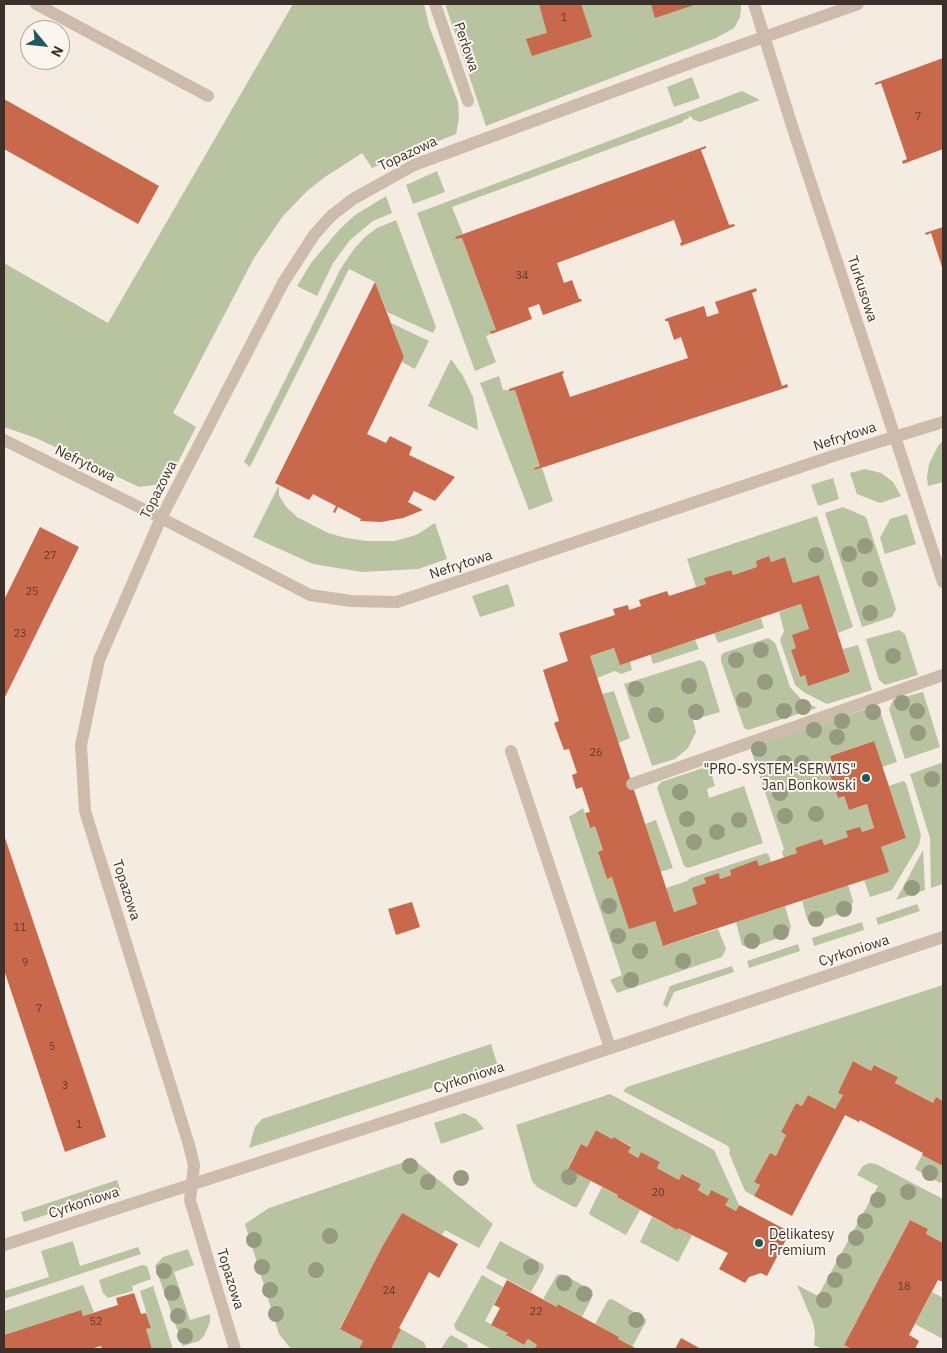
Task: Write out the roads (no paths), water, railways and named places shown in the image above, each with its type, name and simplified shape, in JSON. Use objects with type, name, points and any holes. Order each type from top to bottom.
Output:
[{"type":"street","points":[[36,4],[208,96]]},
{"type":"street","name":"Perłowa","points":[[435,4],[468,101]]},
{"type":"street","name":"Turkusowa","points":[[754,4],[943,582]]},
{"type":"street","name":"Topazowa","points":[[235,1349],[190,1200],[190,1184],[194,1165],[85,811],[81,745],[99,660],[161,518],[283,283],[314,235],[331,216],[353,199],[414,165],[858,4]]},
{"type":"street","name":"Nefrytowa","points":[[4,440],[310,595],[351,602],[397,602],[943,422]]},
{"type":"street","points":[[632,784],[943,675]]},
{"type":"street","points":[[511,751],[610,1048]]},
{"type":"street","name":"Cyrkoniowa","points":[[4,1245],[610,1048],[943,937]]},
{"type":"place","name":"\"PRO-SYSTEM-SERWIS\" Jan Bonkowski","points":[[866,778]]},
{"type":"place","name":"Delikatesy Premium","points":[[759,1243]]}]
